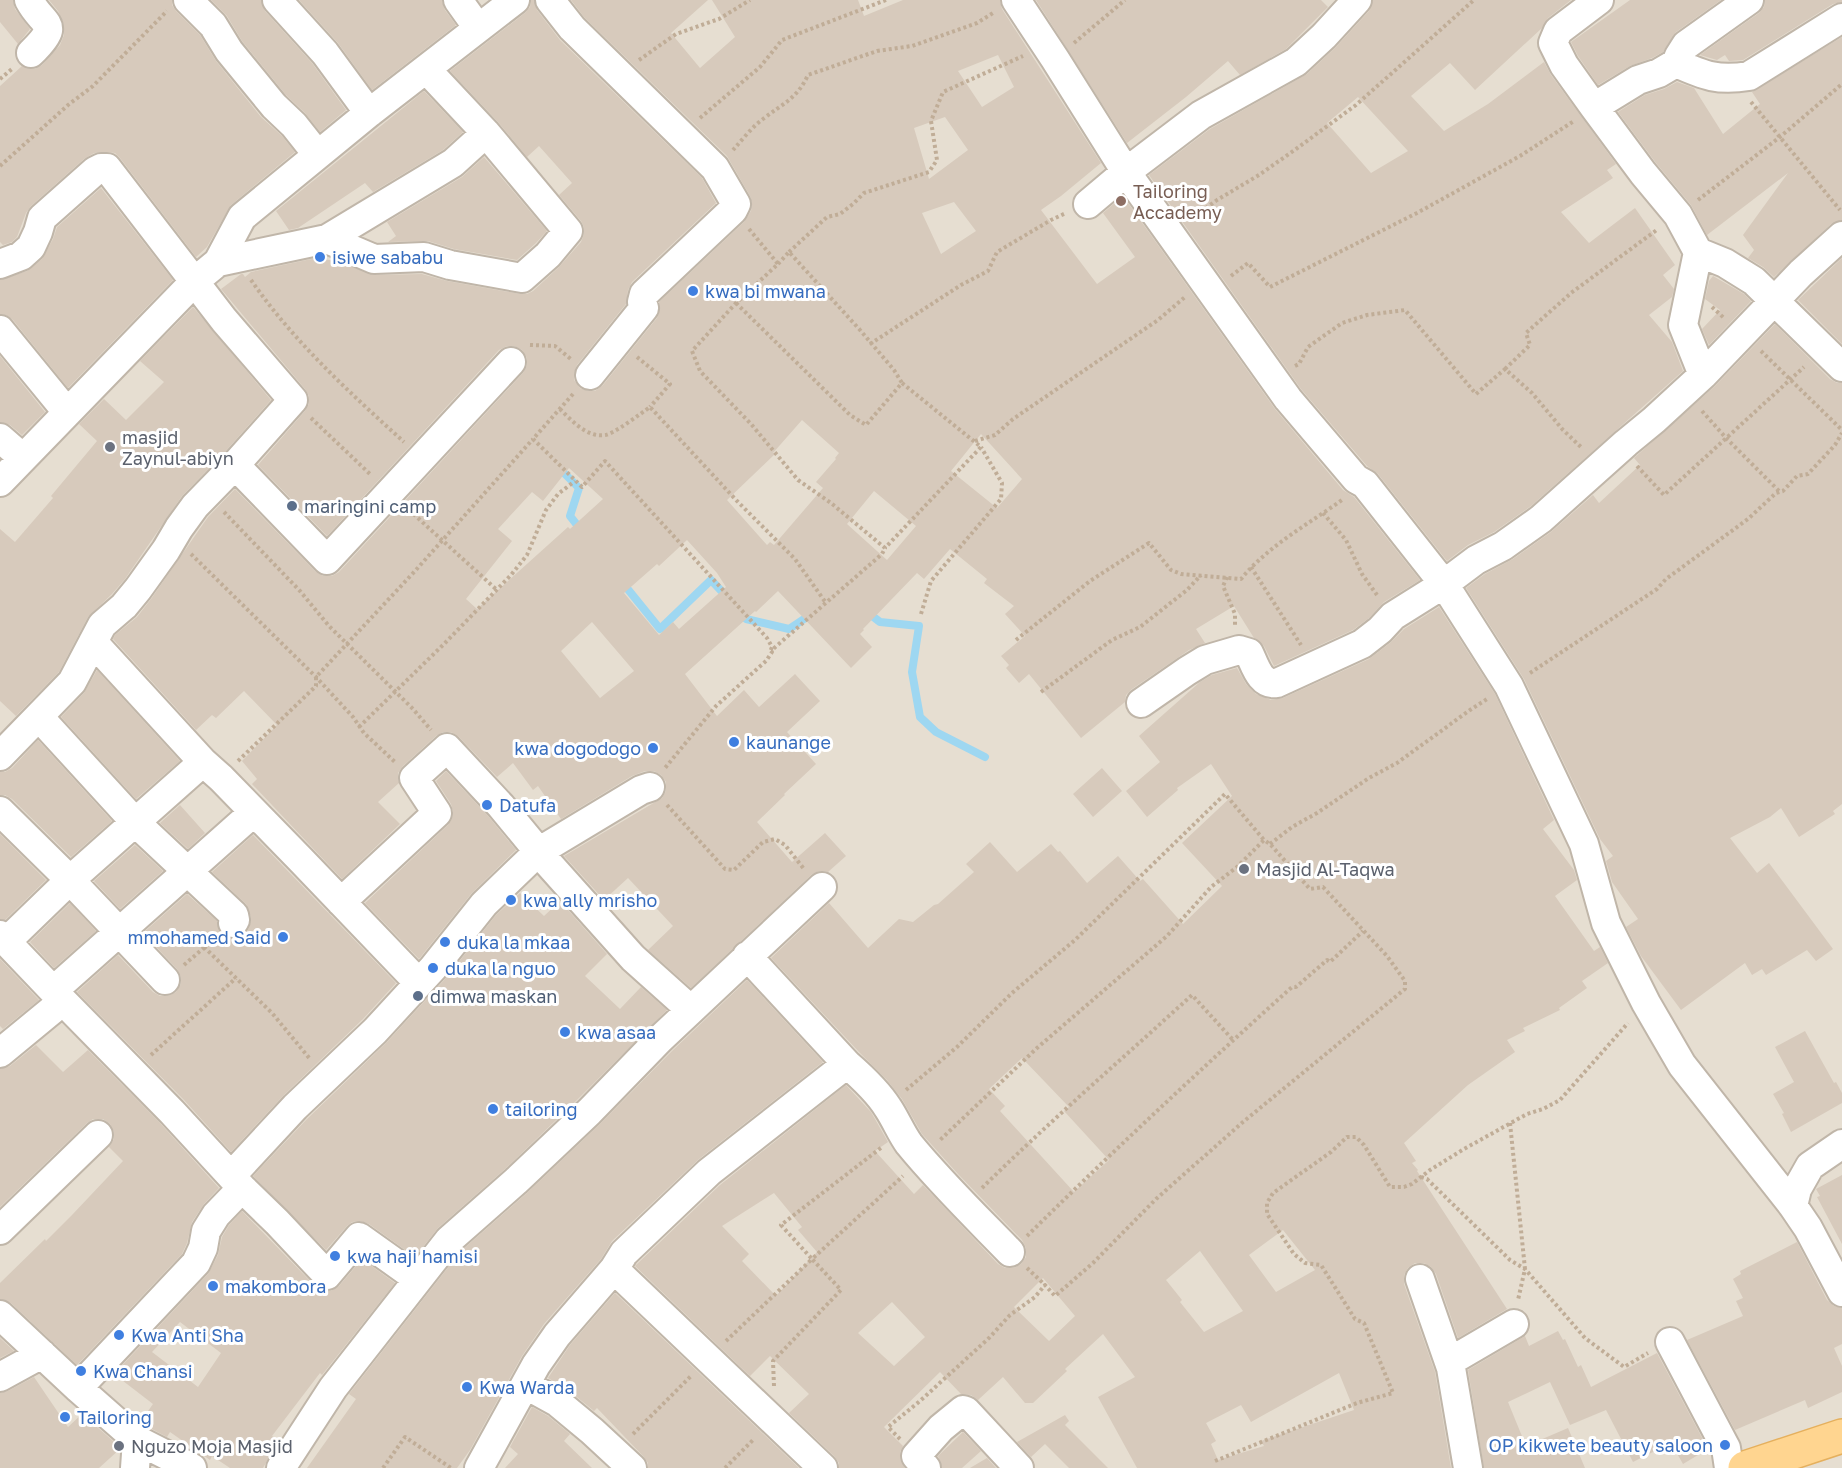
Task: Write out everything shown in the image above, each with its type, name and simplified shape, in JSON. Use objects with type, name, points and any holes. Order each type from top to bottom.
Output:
[{"type":"main road","points":[[1745,1468],[1842,1436]]},
{"type":"street","points":[[30,0],[48,27],[46,37],[31,52]]},
{"type":"street","points":[[277,0],[325,53],[369,113]]},
{"type":"street","points":[[458,0],[478,28]]},
{"type":"street","points":[[230,259],[243,217],[317,154],[515,0]]},
{"type":"street","points":[[550,0],[572,28],[715,168],[736,204],[733,210],[644,294],[642,302],[644,308],[590,375]]},
{"type":"street","points":[[1088,204],[1201,115],[1296,62],[1357,0]]},
{"type":"street","points":[[1599,0],[1558,31],[1553,43],[1564,65],[1643,173],[1677,215],[1698,252],[1725,263],[1754,281],[1832,357]]},
{"type":"street","points":[[1594,107],[1638,80],[1659,73],[1676,63],[1686,45],[1749,0]]},
{"type":"street","points":[[179,4],[213,25],[229,51],[273,106],[294,125],[317,154]]},
{"type":"street","points":[[1005,6],[1050,52],[1126,172],[1288,399],[1356,479],[1365,484],[1444,584],[1509,686],[1584,844],[1606,923],[1646,1003],[1683,1065],[1808,1228],[1842,1292]]},
{"type":"street","points":[[1676,63],[1705,76],[1732,79],[1749,76],[1842,18]]},
{"type":"street","points":[[327,239],[374,260],[424,257],[450,265],[522,278],[548,255],[568,231],[486,133],[426,69]]},
{"type":"street","points":[[0,482],[195,281],[230,259],[327,239],[453,163],[486,133]]},
{"type":"street","points":[[0,264],[21,256],[31,247],[42,218],[95,171],[107,168],[224,320],[293,400],[195,506],[138,589],[124,606],[102,625],[72,681],[20,723],[0,756]]},
{"type":"street","points":[[1142,703],[1205,660],[1239,650],[1249,653],[1263,681],[1269,684],[1277,683],[1362,644],[1393,616],[1444,584],[1476,560],[1503,546],[1540,519],[1694,384],[1802,273],[1842,236]]},
{"type":"street","points":[[1694,384],[1683,325],[1698,252]]},
{"type":"street","points":[[0,330],[68,411]]},
{"type":"street","points":[[235,465],[327,560],[517,353]]},
{"type":"street","points":[[0,438],[22,458]]},
{"type":"street","points":[[93,642],[212,770],[418,982]]},
{"type":"street","points":[[20,723],[136,823],[234,915],[233,923]]},
{"type":"street","points":[[341,902],[437,813],[414,778],[447,748],[501,806],[538,852],[633,958],[691,1010]]},
{"type":"street","points":[[212,770],[136,823],[3,938],[327,1275],[359,1237],[418,1279]]},
{"type":"street","points":[[78,1388],[196,1263],[206,1230],[237,1182],[295,1107],[375,1031],[433,968],[484,903],[538,852],[641,790],[650,787]]},
{"type":"street","points":[[0,811],[70,880],[165,980]]},
{"type":"street","points":[[0,1053],[119,932],[254,812]]},
{"type":"street","points":[[281,1468],[333,1388],[449,1240],[516,1181],[747,956],[822,888]]},
{"type":"street","points":[[747,956],[847,1064],[860,1075],[887,1106],[902,1133],[921,1158],[1010,1252]]},
{"type":"street","points":[[479,1468],[536,1365],[557,1335],[614,1269],[624,1253],[709,1172],[847,1064]]},
{"type":"street","points":[[0,1230],[98,1135]]},
{"type":"street","points":[[1792,1206],[1797,1189],[1810,1166],[1842,1144]]},
{"type":"street","points":[[614,1269],[823,1468]]},
{"type":"street","points":[[1420,1279],[1449,1362],[1468,1468]]},
{"type":"street","points":[[0,1315],[137,1440],[192,1468]]},
{"type":"street","points":[[1449,1362],[1514,1324]]},
{"type":"street","points":[[1670,1342],[1726,1448],[1729,1468]]},
{"type":"street","points":[[0,1377],[42,1354]]},
{"type":"street","points":[[526,1385],[557,1402],[624,1460]]},
{"type":"street","points":[[921,1462],[941,1428],[963,1410],[1019,1468]]},
{"type":"street","points":[[135,1468],[137,1440]]},
{"type":"path","points":[[619,74],[676,34],[719,19],[750,0]]},
{"type":"path","points":[[681,135],[760,67],[782,40],[886,0]]},
{"type":"path","points":[[885,548],[798,480],[751,424],[700,371],[692,351],[736,303],[827,217],[840,214],[864,193],[929,172],[937,160],[932,121],[943,92],[1008,64],[1050,52],[1125,0]]},
{"type":"path","points":[[1171,234],[1217,200],[1259,175],[1356,105],[1474,0]]},
{"type":"path","points":[[0,166],[68,105],[93,86],[179,4]]},
{"type":"path","points":[[715,168],[762,119],[783,106],[803,87],[808,75],[877,51],[912,46],[977,23],[1005,6]]},
{"type":"path","points":[[1732,79],[1842,213]]},
{"type":"path","points":[[975,441],[995,435],[1013,419],[1208,286],[1248,263],[1270,287],[1417,213],[1520,156],[1594,107]]},
{"type":"path","points":[[870,344],[961,285],[988,271],[997,252],[1051,220],[1088,204]]},
{"type":"path","points":[[733,210],[778,264]]},
{"type":"path","points":[[789,252],[894,370],[902,383],[981,447],[1002,483],[1001,499],[931,581],[921,614]]},
{"type":"path","points":[[230,259],[251,280],[316,360],[422,458]]},
{"type":"path","points":[[1270,844],[1292,827],[1397,763],[1470,710],[1657,589],[1665,579],[1748,519],[1797,476],[1808,474],[1835,445],[1842,432],[1743,334],[1690,290]]},
{"type":"path","points":[[736,303],[850,415],[866,425],[902,383]]},
{"type":"path","points":[[1274,378],[1299,364],[1308,347],[1342,323],[1367,315],[1405,310],[1476,394],[1505,369],[1532,393],[1563,430],[1610,458],[1664,495],[1791,380],[1832,357]]},
{"type":"path","points":[[560,409],[577,426],[595,434],[606,435],[650,407],[670,384],[617,341]]},
{"type":"path","points":[[212,770],[316,686],[315,677],[415,571],[590,375],[555,346],[517,353]]},
{"type":"path","points":[[1694,384],[1726,438],[1780,492]]},
{"type":"path","points":[[650,407],[736,501],[795,560],[826,603]]},
{"type":"path","points":[[533,439],[582,487],[605,461],[772,646],[770,652],[772,652],[766,661],[716,706],[650,787],[725,869],[734,870],[763,842],[775,839],[785,845],[822,888]]},
{"type":"path","points":[[770,652],[882,554],[885,548],[981,447]]},
{"type":"path","points":[[359,728],[511,575],[527,555],[546,510],[558,494],[575,481]]},
{"type":"path","points":[[1016,640],[1090,581],[1149,543],[1171,570],[1180,574],[1241,579],[1251,567],[1292,534],[1365,484]]},
{"type":"path","points":[[207,494],[300,591],[346,644],[447,748]]},
{"type":"path","points":[[1323,513],[1346,540],[1362,574],[1393,616]]},
{"type":"path","points":[[174,537],[315,677],[353,717],[359,728],[414,778]]},
{"type":"path","points":[[1251,567],[1313,665]]},
{"type":"path","points":[[1041,692],[1112,640],[1140,627],[1187,590],[1202,575]]},
{"type":"path","points":[[1227,578],[1223,586],[1236,614],[1235,634],[1239,650]]},
{"type":"path","points":[[887,1106],[957,1047],[1012,993],[1075,940],[1225,794],[1310,889],[1323,887],[1387,956],[1405,981],[1405,990],[1218,1144],[1156,1199],[1093,1263],[1055,1296],[1045,1285],[1035,1297],[1010,1315],[989,1338],[888,1427],[921,1462]]},
{"type":"path","points":[[624,1460],[708,1360],[812,1258],[898,1181],[1037,1048],[1167,936],[1211,887],[1237,867],[1264,840]]},
{"type":"path","points":[[165,980],[169,979],[233,923]]},
{"type":"path","points":[[1010,1252],[1106,1158],[1233,1040],[1292,987],[1296,987],[1327,960],[1330,962],[1363,931]]},
{"type":"path","points":[[204,947],[272,1013],[325,1078]]},
{"type":"path","points":[[133,1072],[236,978]]},
{"type":"path","points":[[965,1205],[1092,1084],[1192,995],[1233,1040]]},
{"type":"path","points":[[1215,1461],[1357,1403],[1392,1394],[1364,1323],[1355,1318],[1321,1265],[1305,1263],[1294,1254],[1267,1214],[1267,1203],[1274,1193],[1331,1152],[1347,1137],[1356,1137],[1364,1145],[1390,1187],[1404,1187],[1510,1123],[1560,1100],[1646,1003]]},
{"type":"path","points":[[1510,1123],[1526,1269],[1514,1324]]},
{"type":"path","points":[[725,1468],[773,1420],[776,1399],[773,1361],[841,1290],[781,1225],[902,1133]]},
{"type":"path","points":[[1421,1177],[1427,1179],[1510,1260],[1526,1269],[1585,1338],[1624,1367],[1670,1342]]},
{"type":"path","points":[[383,1468],[405,1437],[451,1468]]},
{"type":"shaded area","points":[[0,0],[1842,0],[1842,1468],[0,1468]]},
{"type":"building","points":[[0,0],[13,0],[15,9],[30,29],[18,44],[0,22]]},
{"type":"building","points":[[49,0],[172,0],[176,11],[200,35],[216,61],[261,117],[282,136],[295,152],[231,205],[207,247],[196,257],[120,158],[115,153],[107,152],[94,153],[84,159],[31,206],[17,237],[12,242],[3,245],[0,242],[0,86],[22,66],[35,69],[42,65],[60,45],[64,35],[63,22]]},
{"type":"building","points":[[211,0],[261,0],[265,11],[312,63],[346,110],[320,132],[305,113],[286,95],[242,41],[227,16]]},
{"type":"building","points":[[299,0],[442,0],[445,10],[456,25],[372,90],[338,43]]},
{"type":"building","points":[[531,0],[534,0],[537,10],[560,40],[702,178],[716,203],[632,282],[626,304],[577,365],[574,380],[580,388],[595,391],[603,385],[657,318],[660,310],[659,302],[744,222],[751,211],[752,204],[750,196],[727,156],[584,17],[571,0],[708,0],[671,33],[700,68],[735,37],[712,0],[858,0],[864,16],[903,0],[1000,0],[1002,9],[1101,163],[1041,210],[1097,284],[1135,257],[1103,213],[1123,196],[1275,409],[1343,490],[1354,497],[1420,580],[1384,602],[1369,618],[1353,630],[1274,666],[1264,646],[1254,638],[1234,606],[1196,629],[1205,643],[1189,650],[1132,689],[1126,695],[1125,702],[1081,738],[1029,674],[1019,683],[1006,668],[1009,665],[1001,656],[1025,636],[1005,614],[1014,606],[984,583],[987,579],[950,549],[924,579],[917,573],[863,629],[860,634],[872,647],[851,668],[778,591],[685,674],[717,716],[744,690],[759,707],[795,674],[820,701],[787,732],[816,764],[757,822],[792,862],[825,833],[846,856],[828,872],[819,871],[811,875],[691,988],[648,950],[673,926],[628,878],[604,900],[564,856],[662,798],[666,791],[666,782],[654,771],[645,771],[632,776],[561,819],[538,786],[533,790],[513,763],[497,777],[459,737],[451,732],[443,732],[403,766],[398,773],[399,783],[378,802],[400,824],[342,879],[252,784],[257,779],[242,761],[277,725],[244,691],[216,718],[212,715],[196,730],[113,639],[137,617],[208,517],[235,489],[315,571],[323,576],[332,576],[339,572],[523,373],[527,365],[527,358],[522,350],[514,346],[507,346],[499,350],[327,536],[258,465],[305,411],[309,404],[309,396],[221,289],[241,274],[245,277],[251,272],[316,258],[336,261],[374,275],[422,274],[447,281],[520,294],[533,291],[559,267],[581,242],[584,234],[581,221],[559,195],[572,183],[539,146],[527,157],[450,71],[530,7]],"holes":[[[998,55],[1014,87],[982,107],[958,71]],[[945,117],[968,150],[929,179],[914,128]],[[954,202],[976,231],[941,254],[922,213]],[[802,420],[839,453],[816,482],[823,488],[774,545],[770,542],[767,545],[727,500],[775,454],[773,453]],[[981,434],[1022,479],[997,508],[951,471]],[[569,468],[603,499],[570,529],[568,527],[477,609],[466,599],[512,541],[498,529],[532,492],[543,501]],[[874,491],[916,526],[887,560],[847,524]],[[687,540],[717,573],[726,587],[679,629],[673,622],[659,635],[624,593],[657,564],[659,566]],[[592,622],[634,671],[600,698],[561,651]]]},
{"type":"building","points":[[1036,0],[1321,0],[1328,7],[1286,49],[1240,75],[1228,61],[1127,143]]},
{"type":"building","points":[[1373,0],[1571,0],[1548,18],[1542,28],[1475,90],[1450,63],[1411,96],[1444,131],[1488,104],[1544,62],[1616,164],[1607,170],[1613,178],[1561,212],[1589,243],[1635,208],[1675,265],[1663,275],[1674,289],[1672,297],[1649,315],[1672,342],[1683,371],[1531,506],[1494,532],[1468,545],[1447,561],[1378,474],[1367,466],[1301,389],[1149,175],[1210,129],[1307,74],[1369,11]],"holes":[[[1358,97],[1408,151],[1371,173],[1327,123]]]},
{"type":"building","points":[[1630,0],[1721,0],[1676,32],[1663,52],[1630,66],[1598,85],[1571,42]]},
{"type":"building","points":[[1765,0],[1842,0],[1842,2],[1833,4],[1743,60],[1729,61],[1725,55],[1717,60],[1700,55],[1759,13],[1764,7]]},
{"type":"building","points":[[1842,37],[1842,220],[1831,224],[1774,277],[1748,258],[1754,250],[1743,235],[1788,173],[1707,235],[1691,205],[1618,112],[1645,95],[1677,82],[1694,88],[1723,134],[1760,104],[1752,92]]},
{"type":"building","points":[[424,91],[463,132],[443,150],[373,192],[365,183],[298,228],[289,230],[276,211]]},
{"type":"building","points":[[484,157],[547,231],[517,260],[454,249],[428,241],[388,242],[396,236],[387,222],[462,177]]},
{"type":"building","points":[[101,188],[173,280],[68,388],[13,320],[0,314],[0,280],[27,271],[42,259],[57,227]]},
{"type":"building","points":[[1842,258],[1842,344],[1798,300]]},
{"type":"building","points":[[1713,276],[1744,294],[1751,301],[1709,345],[1702,329],[1720,310],[1705,299],[1709,281]]},
{"type":"building","points":[[193,307],[271,400],[182,496],[125,579],[88,617],[59,672],[16,716],[0,701],[0,529],[15,542],[53,498],[51,496],[97,441],[79,424],[104,399],[126,420],[164,382],[140,361]]},
{"type":"building","points":[[1775,324],[1830,379],[1842,383],[1842,804],[1833,811],[1835,814],[1799,837],[1781,808],[1770,817],[1730,838],[1757,873],[1769,863],[1833,949],[1816,961],[1807,950],[1766,975],[1762,969],[1752,975],[1745,963],[1681,1010],[1641,956],[1626,927],[1638,919],[1612,882],[1606,861],[1613,856],[1600,839],[1524,679],[1466,588],[1551,532],[1593,495],[1599,503],[1640,465],[1634,458],[1714,387]]},
{"type":"building","points":[[0,356],[45,412],[22,435],[10,425],[0,422]]},
{"type":"building","points":[[1439,607],[1495,694],[1554,820],[1543,829],[1574,870],[1577,880],[1555,896],[1594,951],[1600,947],[1608,963],[1582,981],[1587,988],[1559,1008],[1560,1010],[1523,1028],[1525,1031],[1507,1040],[1515,1052],[1468,1085],[1404,1143],[1416,1161],[1412,1163],[1507,1309],[1458,1338],[1436,1274],[1431,1267],[1424,1263],[1415,1263],[1404,1275],[1404,1284],[1435,1372],[1451,1468],[1137,1468],[1098,1397],[1135,1377],[1103,1334],[1033,1403],[1025,1403],[1003,1377],[978,1400],[971,1395],[961,1394],[940,1372],[884,1427],[903,1446],[900,1459],[905,1468],[839,1468],[839,1463],[834,1456],[789,1413],[809,1394],[770,1356],[750,1376],[635,1266],[720,1185],[846,1085],[871,1112],[888,1142],[875,1151],[914,1194],[923,1185],[998,1264],[1005,1268],[1014,1268],[1021,1264],[1026,1257],[1026,1248],[1022,1240],[922,1134],[902,1099],[887,1080],[771,958],[829,903],[868,948],[899,919],[913,922],[938,904],[974,872],[966,864],[990,842],[1017,872],[1051,844],[1058,852],[1060,851],[1087,883],[1118,856],[1140,881],[1143,879],[1183,924],[1222,886],[1182,843],[1232,796],[1211,764],[1177,788],[1178,790],[1147,817],[1126,791],[1160,762],[1139,736],[1200,682],[1212,675],[1237,668],[1246,684],[1256,694],[1271,700],[1283,698],[1369,659],[1404,629]],"holes":[[[1022,1058],[1069,1107],[1064,1111],[1109,1160],[1074,1192],[1000,1111],[1005,1106],[989,1089]],[[774,1193],[802,1227],[798,1230],[817,1252],[776,1296],[742,1261],[749,1254],[722,1226]],[[1283,1230],[1315,1270],[1276,1292],[1249,1255]],[[1200,1251],[1243,1311],[1204,1332],[1180,1302],[1182,1300],[1166,1280]],[[1043,1278],[1075,1316],[1049,1341],[1014,1307]],[[892,1302],[925,1337],[894,1366],[858,1333]],[[1339,1373],[1354,1410],[1261,1441],[1264,1446],[1218,1460],[1211,1444],[1216,1441],[1206,1423],[1241,1405],[1251,1422]]]},
{"type":"building","points":[[97,670],[180,761],[136,799],[61,717],[84,693]]},
{"type":"building","points":[[38,740],[112,821],[71,857],[12,799],[0,795],[0,772],[12,768]]},
{"type":"building","points":[[1102,768],[1122,791],[1093,817],[1073,794]]},
{"type":"building","points":[[446,771],[516,850],[471,894],[419,959],[365,903],[452,819],[451,804],[436,781]]},
{"type":"building","points":[[180,805],[205,833],[188,849],[160,823]]},
{"type":"building","points":[[0,834],[46,880],[5,920],[0,919]]},
{"type":"building","points":[[253,835],[396,983],[363,1019],[283,1096],[231,1152],[184,1100],[77,992],[118,955],[153,992],[160,996],[168,996],[176,992],[181,984],[181,977],[177,969],[143,933],[187,894],[217,921],[219,931],[224,937],[240,938],[246,933],[251,917],[246,904],[212,872]]},
{"type":"building","points":[[135,845],[163,871],[120,909],[94,881]]},
{"type":"building","points":[[520,893],[544,916],[560,901],[607,954],[585,976],[620,1009],[641,987],[667,1010],[505,1169],[438,1228],[415,1257],[369,1224],[360,1221],[352,1222],[347,1226],[326,1250],[253,1176],[307,1119],[387,1042],[446,978],[496,915]]},
{"type":"building","points":[[70,903],[96,931],[54,968],[30,942]]},
{"type":"building","points":[[0,959],[39,1000],[3,1029],[0,1026]]},
{"type":"building","points":[[747,980],[823,1062],[699,1159],[612,1241],[601,1259],[544,1324],[522,1356],[470,1450],[457,1468],[307,1468],[356,1399],[349,1394],[461,1251],[600,1124]]},
{"type":"building","points":[[1805,1031],[1842,1093],[1842,1103],[1791,1132],[1782,1114],[1784,1113],[1773,1094],[1794,1082],[1775,1047]]},
{"type":"building","points":[[36,1045],[63,1072],[88,1050],[160,1123],[219,1188],[192,1222],[182,1254],[77,1365],[11,1303],[0,1299],[0,1283],[45,1239],[46,1241],[123,1161],[109,1147],[114,1139],[114,1132],[110,1124],[103,1119],[93,1119],[0,1207],[0,1069],[10,1066]]},
{"type":"building","points":[[1842,1175],[1842,1244],[1817,1197],[1820,1196],[1816,1189]]},
{"type":"building","points":[[242,1211],[322,1291],[331,1291],[339,1286],[362,1259],[395,1283],[322,1375],[320,1373],[272,1436],[277,1439],[277,1443],[263,1468],[230,1468],[212,1456],[210,1460],[170,1432],[167,1437],[146,1426],[141,1421],[153,1404],[114,1374],[208,1274],[229,1225]],"holes":[[[180,1322],[221,1353],[198,1387],[152,1352]]]},
{"type":"building","points":[[1797,1242],[1827,1300],[1834,1306],[1842,1308],[1842,1344],[1834,1348],[1842,1366],[1842,1392],[1808,1408],[1805,1400],[1735,1430],[1687,1340],[1743,1316],[1736,1301],[1743,1298],[1733,1279],[1741,1274],[1740,1271]]},
{"type":"building","points":[[615,1293],[799,1468],[648,1468],[648,1463],[643,1456],[597,1408],[594,1411],[567,1389],[548,1378],[570,1345]]},
{"type":"building","points":[[1558,1331],[1563,1340],[1565,1339],[1578,1367],[1581,1365],[1591,1387],[1657,1353],[1708,1449],[1683,1464],[1671,1443],[1633,1462],[1606,1410],[1570,1425],[1550,1382],[1508,1402],[1526,1446],[1568,1428],[1585,1468],[1484,1468],[1468,1370],[1525,1336],[1529,1346]]},
{"type":"building","points":[[0,1338],[14,1351],[0,1358]]},
{"type":"building","points":[[34,1377],[68,1427],[82,1414],[120,1449],[99,1468],[0,1468],[0,1393]]},
{"type":"building","points":[[532,1407],[548,1416],[570,1434],[564,1441],[592,1468],[505,1468],[518,1454],[510,1447]]},
{"type":"building","points":[[1065,1415],[1069,1421],[1065,1425],[1108,1468],[1069,1468],[1045,1444],[1031,1457],[1017,1442]]},
{"type":"building","points":[[963,1432],[981,1451],[962,1468],[942,1468],[938,1456]]},
{"type":"building","points":[[987,1458],[996,1468],[970,1468]]},
{"type":"waterway","points":[[559,468],[579,488],[570,516],[581,530]]},
{"type":"waterway","points":[[622,582],[660,629],[711,580],[727,597]]},
{"type":"waterway","points":[[867,612],[880,622],[919,626],[912,672],[920,717],[936,732],[985,757]]},
{"type":"waterway","points":[[741,613],[746,619],[789,629],[813,613]]},
{"type":"place","name":"Tailoring Accademy","points":[[1121,201]]},
{"type":"place","name":"isiwe sababu","points":[[320,257]]},
{"type":"place","name":"kwa bi mwana","points":[[693,291]]},
{"type":"place","name":"masjid Zaynul-abiyn","points":[[110,447]]},
{"type":"place","name":"maringini camp","points":[[292,506]]},
{"type":"place","name":"kaunange","points":[[734,742]]},
{"type":"place","name":"kwa dogodogo","points":[[653,748]]},
{"type":"place","name":"Datufa","points":[[487,805]]},
{"type":"place","name":"Masjid Al-Taqwa","points":[[1244,869]]},
{"type":"place","name":"kwa ally mrisho","points":[[511,900]]},
{"type":"place","name":"mmohamed Said","points":[[283,937]]},
{"type":"place","name":"duka la mkaa","points":[[445,942]]},
{"type":"place","name":"duka la nguo","points":[[433,968]]},
{"type":"place","name":"dimwa maskan","points":[[418,996]]},
{"type":"place","name":"kwa asaa","points":[[565,1032]]},
{"type":"place","name":"tailoring","points":[[493,1109]]},
{"type":"place","name":"kwa haji hamisi","points":[[335,1256]]},
{"type":"place","name":"makombora","points":[[213,1286]]},
{"type":"place","name":"Kwa Anti Sha","points":[[119,1335]]},
{"type":"place","name":"Kwa Chansi","points":[[81,1371]]},
{"type":"place","name":"Kwa Warda","points":[[467,1387]]},
{"type":"place","name":"Tailoring","points":[[65,1417]]},
{"type":"place","name":"OP kikwete beauty saloon","points":[[1725,1445]]},
{"type":"place","name":"Nguzo Moja Masjid","points":[[119,1446]]}]
